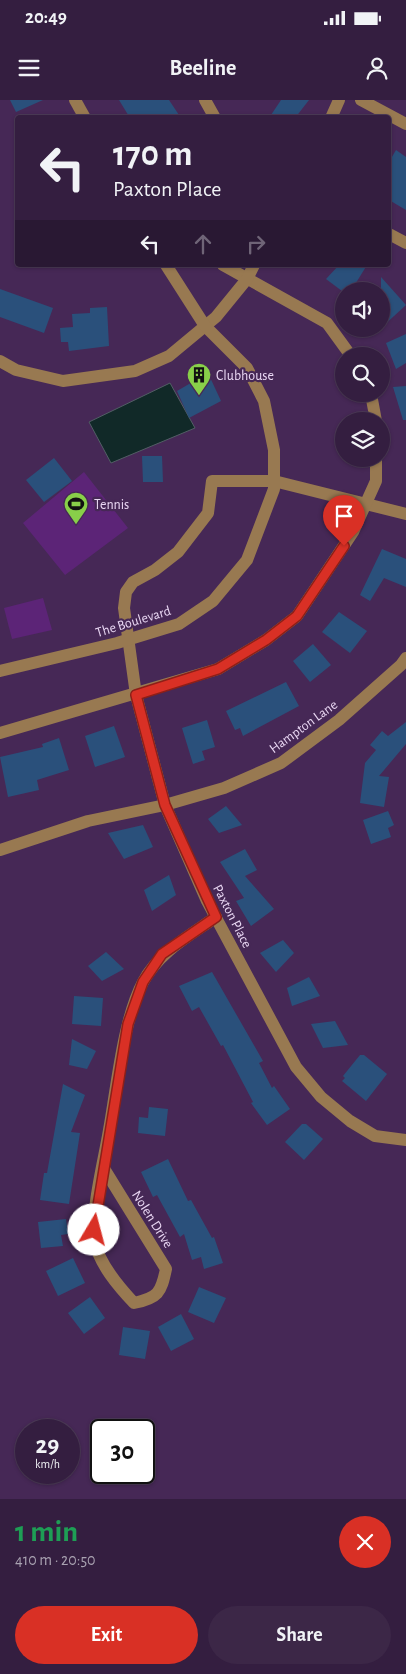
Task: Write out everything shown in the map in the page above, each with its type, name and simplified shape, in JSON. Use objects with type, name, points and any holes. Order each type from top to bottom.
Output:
[{"type":"street","points":[[75,100],[83,115]]},
{"type":"street","points":[[205,100],[213,115]]},
{"type":"street","points":[[332,115],[339,100]]},
{"type":"street","points":[[360,100],[389,115]]},
{"type":"street","points":[[391,116],[406,124]]},
{"type":"street","points":[[391,235],[406,243]]},
{"type":"street","name":"The Boulevard","points":[[0,671],[128,640],[179,624],[213,601],[247,560],[274,489],[274,450],[264,401],[247,368],[205,326],[167,267]]},
{"type":"street","points":[[226,267],[327,323],[344,347]]},
{"type":"street","points":[[0,361],[16,370],[63,381],[135,371],[169,356],[216,317],[247,279],[253,267]]},
{"type":"street","points":[[0,733],[136,695],[218,669],[266,640],[297,616],[353,532],[376,481],[376,467]]},
{"type":"street","name":"Paxton Place","points":[[274,481],[212,481],[208,513],[178,552],[155,570],[133,582],[126,592],[124,608],[136,695],[165,805],[216,917],[296,1067],[321,1097],[350,1121],[375,1136],[406,1140]]},
{"type":"street","points":[[274,481],[406,514]]},
{"type":"street","name":"Hampton Lane","points":[[0,850],[88,821],[165,805],[224,788],[281,763],[339,720],[401,665],[406,658]]},
{"type":"street","name":"Nolen Drive","points":[[103,1167],[166,1269],[162,1288],[150,1299],[134,1302],[113,1281],[96,1245],[94,1230],[103,1167],[128,1024],[143,982],[162,954],[216,917]]},
{"type":"shaded area","points":[[170,383],[195,428],[111,463],[89,422]]},
{"type":"shaded area","name":"Tennis","points":[[84,472],[128,528],[65,575],[23,523]]},
{"type":"shaded area","points":[[43,598],[52,630],[12,639],[4,608]]},
{"type":"building","points":[[10,100],[43,100],[16,112]]},
{"type":"building","points":[[119,100],[169,100],[179,115],[128,115]]},
{"type":"building","points":[[281,100],[309,100],[297,115],[271,115]]},
{"type":"building","points":[[396,150],[406,157],[406,210],[391,201],[391,159]]},
{"type":"building","points":[[337,267],[366,267],[357,282],[335,282],[335,286],[326,279]]},
{"type":"building","points":[[390,287],[406,305],[390,320]]},
{"type":"building","points":[[0,289],[53,308],[44,333],[0,317]]},
{"type":"building","points":[[107,307],[109,346],[69,351],[68,342],[61,342],[60,328],[73,327],[72,314],[90,313],[90,308]]},
{"type":"building","points":[[406,334],[406,363],[396,369],[390,353],[390,347],[388,347],[386,343]]},
{"type":"building","name":"Clubhouse","points":[[208,373],[221,401],[189,418],[177,391]]},
{"type":"building","points":[[406,386],[406,420],[403,420],[393,387]]},
{"type":"building","points":[[142,456],[162,456],[163,482],[143,482]]},
{"type":"building","points":[[54,458],[72,481],[44,502],[26,480]]},
{"type":"building","points":[[382,549],[406,559],[406,587],[384,578],[370,601],[360,595]]},
{"type":"building","points":[[339,612],[367,631],[350,653],[322,632]]},
{"type":"building","points":[[313,644],[331,665],[310,682],[293,661]]},
{"type":"building","points":[[286,682],[299,706],[243,736],[240,728],[235,730],[226,711]]},
{"type":"building","points":[[207,720],[215,747],[202,751],[205,760],[193,764],[182,728]]},
{"type":"building","points":[[406,722],[406,744],[379,776],[389,777],[384,807],[360,803],[365,763],[376,750],[370,745],[382,731],[388,736]]},
{"type":"building","points":[[114,726],[125,757],[95,767],[85,736]]},
{"type":"building","points":[[59,738],[69,770],[37,780],[39,790],[8,797],[0,757],[43,747],[42,744]]},
{"type":"building","points":[[226,806],[242,825],[219,833],[208,819]]},
{"type":"building","points":[[388,811],[394,825],[388,828],[391,837],[371,844],[363,820]]},
{"type":"building","points":[[143,825],[153,847],[124,859],[108,833]]},
{"type":"building","points":[[245,849],[257,870],[245,876],[274,909],[251,926],[236,901],[244,898],[220,862]]},
{"type":"building","points":[[169,875],[176,895],[152,911],[144,890]]},
{"type":"building","points":[[283,940],[294,953],[276,972],[260,953]]},
{"type":"building","points":[[106,952],[124,969],[102,981],[88,966]]},
{"type":"building","points":[[212,972],[263,1061],[259,1063],[272,1088],[274,1086],[290,1109],[267,1125],[251,1103],[253,1102],[223,1045],[221,1046],[199,1007],[192,1011],[179,986]]},
{"type":"building","points":[[309,977],[320,996],[292,1006],[287,988]]},
{"type":"building","points":[[74,996],[103,998],[101,1026],[72,1024]]},
{"type":"building","points":[[335,1021],[348,1045],[323,1048],[311,1024]]},
{"type":"building","points":[[72,1039],[96,1051],[87,1069],[69,1065]]},
{"type":"building","points":[[360,1055],[364,1055],[387,1074],[366,1101],[342,1081],[345,1078],[343,1076]]},
{"type":"building","points":[[63,1084],[85,1095],[71,1132],[80,1133],[69,1204],[40,1200],[44,1173],[47,1173]]},
{"type":"building","points":[[149,1107],[168,1109],[165,1136],[138,1133],[139,1117],[148,1118]]},
{"type":"building","points":[[302,1124],[306,1124],[323,1139],[304,1160],[285,1142]]},
{"type":"building","points":[[168,1159],[188,1201],[191,1200],[212,1238],[214,1237],[223,1263],[204,1269],[201,1257],[192,1260],[184,1234],[180,1237],[157,1195],[153,1197],[141,1172]]},
{"type":"building","points":[[66,1219],[68,1234],[61,1235],[63,1246],[41,1248],[38,1222]]},
{"type":"building","points":[[73,1258],[85,1283],[58,1296],[46,1271]]},
{"type":"building","points":[[199,1287],[226,1298],[214,1323],[188,1312]]},
{"type":"building","points":[[90,1297],[105,1318],[84,1334],[68,1313]]},
{"type":"building","points":[[181,1314],[194,1339],[171,1351],[158,1327]]},
{"type":"building","points":[[123,1327],[150,1331],[145,1359],[119,1355]]},
{"type":"place","name":"Clubhouse","points":[[199,396]]},
{"type":"place","name":"Tennis","points":[[76,525]]},
{"type":"route","points":[[94,1230],[128,1024],[143,982],[162,954],[216,917],[207,901],[165,805],[136,695],[218,669],[266,640],[297,616],[344,546]]}]
